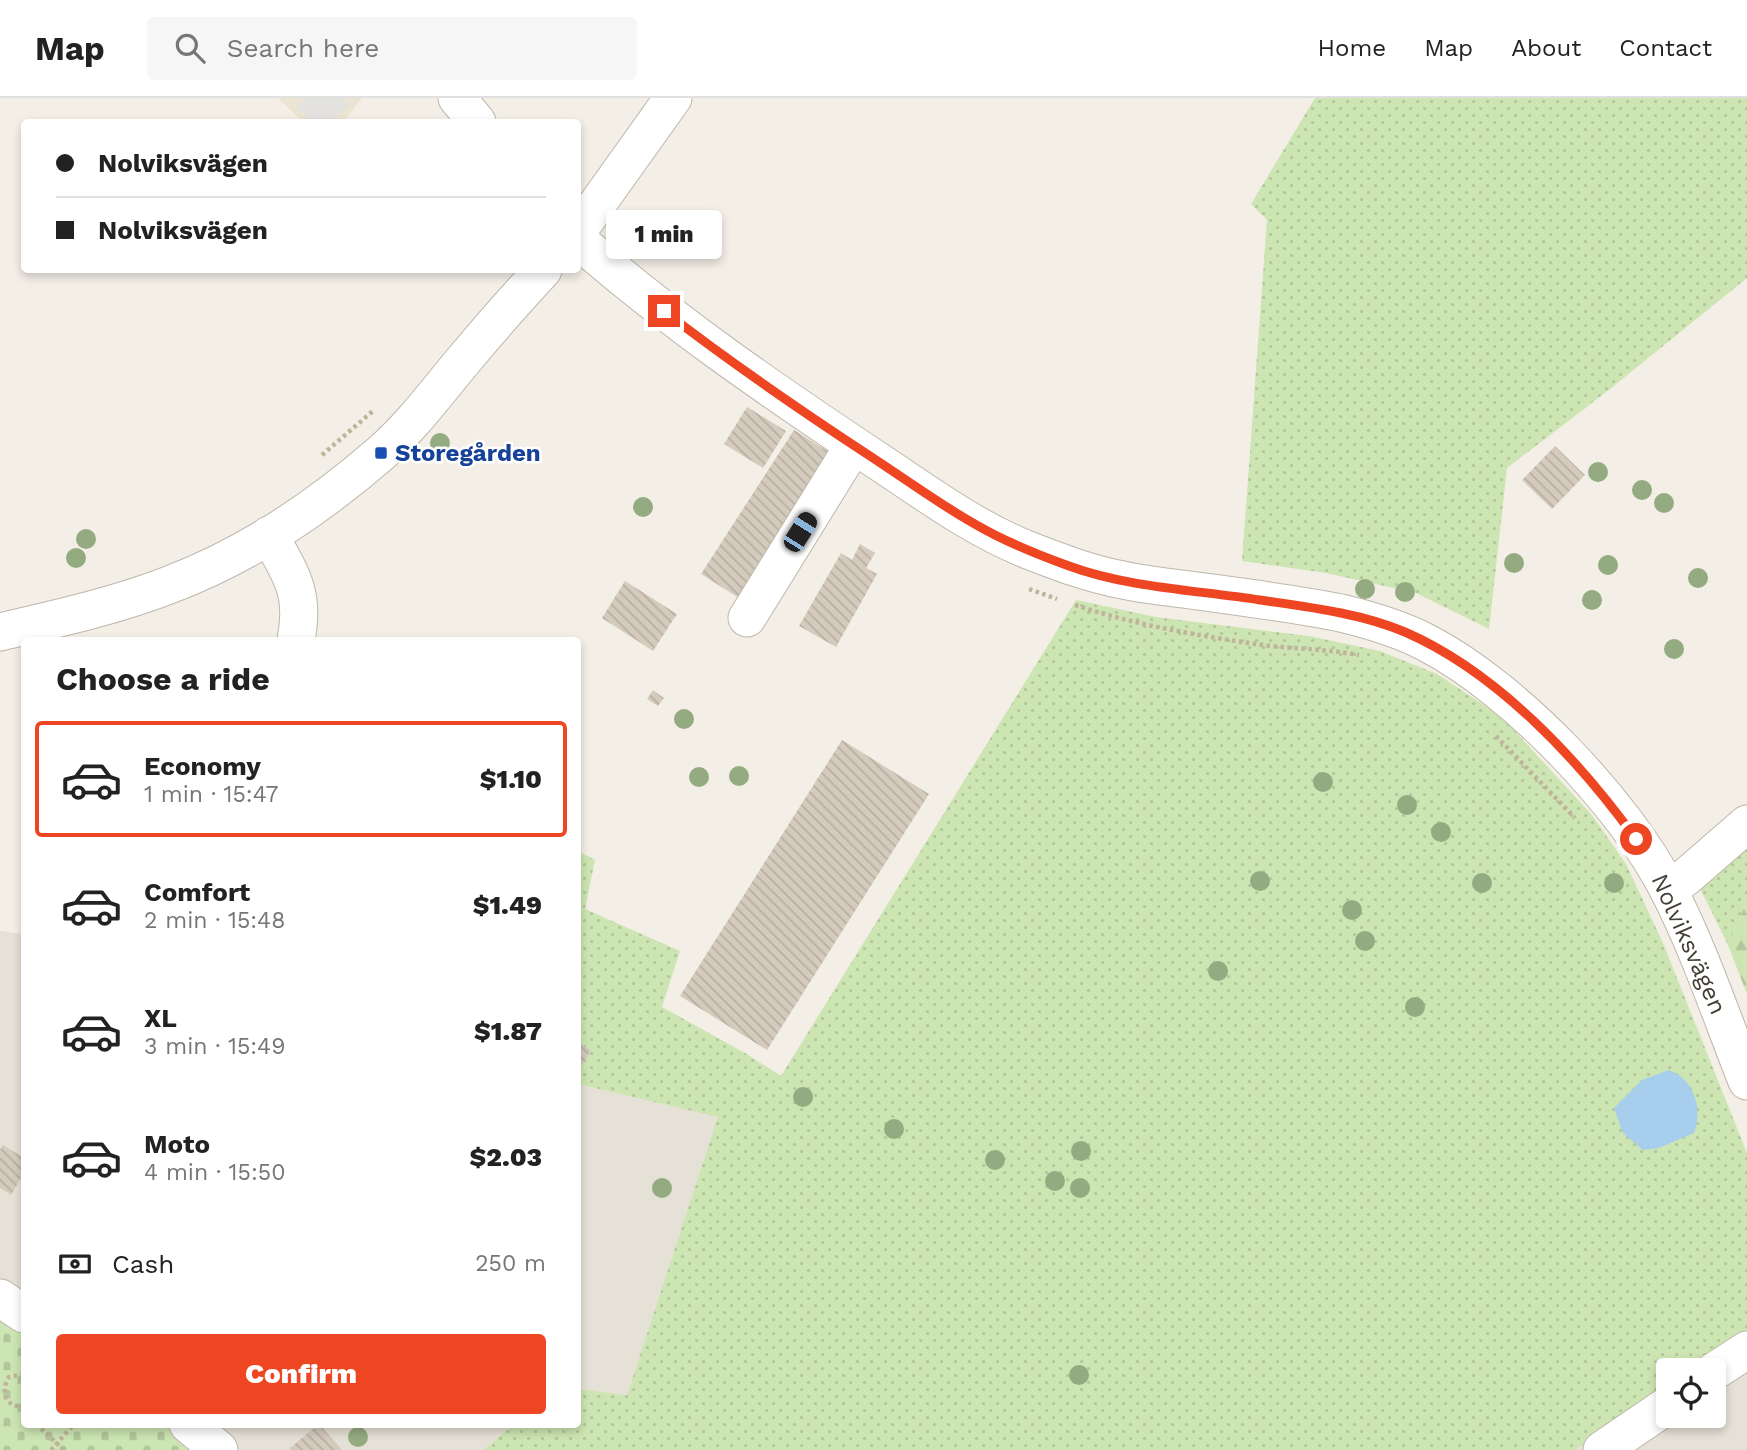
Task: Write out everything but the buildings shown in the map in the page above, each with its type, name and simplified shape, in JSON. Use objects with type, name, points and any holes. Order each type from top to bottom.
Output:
[{"type":"street","points":[[457,98],[474,119]]},
{"type":"street","points":[[581,227],[673,98]]},
{"type":"street","name":"Nolviksvägen","points":[[581,243],[625,281],[724,357],[992,534],[1073,567],[1124,581],[1344,614],[1402,631],[1429,643],[1471,669],[1529,716],[1611,804],[1668,889],[1698,955],[1747,1081]]},
{"type":"street","points":[[0,632],[92,609],[169,585],[226,560],[319,502],[381,453],[426,407],[540,273]]},
{"type":"street","points":[[747,618],[854,445]]},
{"type":"street","points":[[269,535],[287,566],[300,599],[297,637]]},
{"type":"street","points":[[1668,889],[1686,877],[1747,824]]},
{"type":"street","points":[[1726,1364],[1747,1350]]},
{"type":"street","points":[[1602,1450],[1656,1413]]},
{"type":"street","points":[[193,1428],[219,1450]]},
{"type":"path","points":[[319,458],[379,406]]},
{"type":"path","points":[[1017,584],[1116,619],[1265,645],[1327,649],[1371,657]]},
{"type":"path","points":[[1491,731],[1577,820]]},
{"type":"path","points":[[21,1375],[9,1377],[4,1383],[3,1391],[10,1404],[21,1406]]},
{"type":"path","points":[[41,1428],[64,1450]]},
{"type":"path","points":[[51,1450],[71,1428]]},
{"type":"shaded area","points":[[278,98],[362,98],[345,119],[300,119]]},
{"type":"shaded area","points":[[304,98],[343,98],[350,104],[335,119],[309,119],[296,107]]},
{"type":"shaded area","points":[[0,931],[21,934],[21,1317],[0,1302]]},
{"type":"shaded area","points":[[581,1085],[719,1117],[627,1395],[581,1389]]},
{"type":"shaded area","points":[[1747,1333],[1747,1450],[1575,1450],[1639,1413],[1656,1415],[1656,1428],[1726,1428],[1724,1358]]},
{"type":"shaded area","points":[[175,1428],[509,1428],[483,1450],[204,1450]]},
{"type":"green space","points":[[1315,98],[1747,98],[1747,278],[1507,468],[1489,629],[1416,593],[1326,573],[1242,561],[1267,220],[1251,204]]},
{"type":"green space","points":[[1076,600],[1156,617],[1309,636],[1380,651],[1437,674],[1502,717],[1591,814],[1626,864],[1663,943],[1747,1153],[1747,1333],[1713,1358],[1656,1358],[1656,1401],[1575,1450],[483,1450],[509,1428],[581,1428],[581,1389],[627,1395],[718,1117],[581,1085],[581,853],[595,860],[585,909],[680,951],[662,1007],[781,1076]]},
{"type":"green space","points":[[1747,834],[1747,901],[1728,945],[1695,878]]},
{"type":"green space","points":[[1747,901],[1747,994],[1728,945]]},
{"type":"green space","points":[[0,1302],[21,1317],[21,1428],[175,1428],[204,1450],[0,1450]]},
{"type":"water","points":[[1669,1070],[1685,1080],[1690,1088],[1697,1105],[1697,1124],[1694,1133],[1659,1148],[1643,1150],[1623,1133],[1614,1108],[1642,1080]]},
{"type":"place","name":"Storegården","points":[[381,453]]},
{"type":"route","points":[[664,311],[724,357],[918,488],[992,534],[1023,548],[1073,567],[1124,581],[1344,614],[1402,631],[1429,643],[1471,669],[1529,716],[1611,804],[1636,839]]}]
